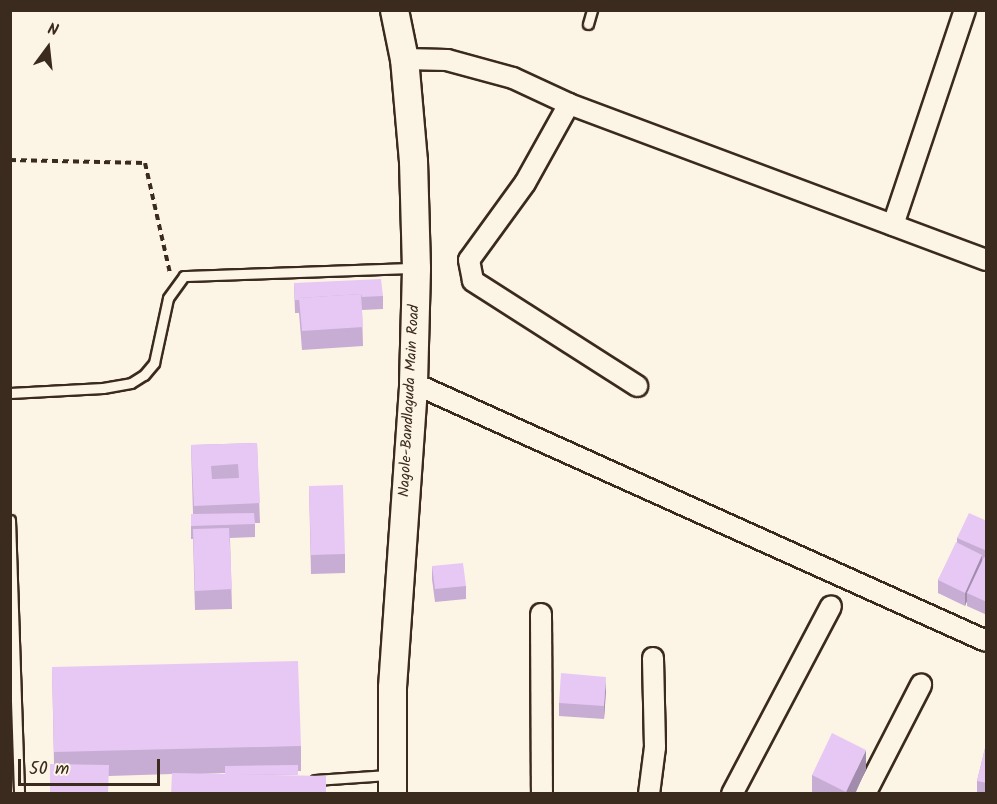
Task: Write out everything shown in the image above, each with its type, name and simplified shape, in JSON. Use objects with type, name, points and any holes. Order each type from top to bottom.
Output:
[{"type":"street","name":"Nagole-Bandlaguda Main Road","points":[[392,784],[393,687],[413,383],[416,268],[413,161],[404,59],[394,10]]},
{"type":"street","points":[[893,225],[965,10]]},
{"type":"street","points":[[404,59],[447,60],[513,78],[569,104],[893,225],[985,255]]},
{"type":"street","points":[[569,104],[525,183],[470,260],[473,281],[637,386]]},
{"type":"street","points":[[413,383],[987,641]]},
{"type":"street","points":[[732,794],[831,606]]},
{"type":"street","points":[[541,614],[542,794]]},
{"type":"street","points":[[649,794],[655,747],[653,658]]},
{"type":"street","points":[[865,794],[921,684]]},
{"type":"lane","points":[[588,24],[592,10]]},
{"type":"lane","points":[[10,393],[103,388],[138,379],[154,363],[173,286],[184,276],[416,268]]},
{"type":"lane","points":[[10,520],[19,794]]},
{"type":"lane","points":[[301,781],[392,784]]},
{"type":"path","points":[[10,160],[146,163],[173,286]]},
{"type":"building","points":[[381,279],[383,296],[362,297],[361,294],[295,300],[294,283]]},
{"type":"building","points":[[361,294],[363,327],[302,331],[299,298]]},
{"type":"building","points":[[257,443],[260,503],[194,506],[191,445]],"holes":[[[238,464],[239,478],[212,479],[211,466]]]},
{"type":"building","points":[[343,485],[345,554],[311,555],[309,486]]},
{"type":"building","points":[[254,513],[255,524],[191,526],[191,514]]},
{"type":"building","points":[[969,513],[987,521],[987,551],[957,538]]},
{"type":"building","points":[[229,528],[232,589],[195,591],[193,529]]},
{"type":"building","points":[[956,542],[982,555],[965,593],[938,580]]},
{"type":"building","points":[[984,557],[987,558],[987,602],[967,593]]},
{"type":"building","points":[[463,563],[466,586],[435,589],[432,566]]},
{"type":"building","points":[[298,661],[301,746],[54,752],[52,667]]},
{"type":"building","points":[[561,673],[606,677],[604,706],[559,703]]},
{"type":"building","points":[[832,733],[866,750],[846,792],[812,775]]},
{"type":"building","points":[[987,740],[987,783],[977,781]]},
{"type":"building","points":[[50,764],[109,765],[108,794],[50,794]]},
{"type":"building","points":[[298,765],[298,775],[225,774],[225,766]]},
{"type":"building","points":[[172,773],[326,776],[326,794],[171,794]]}]
